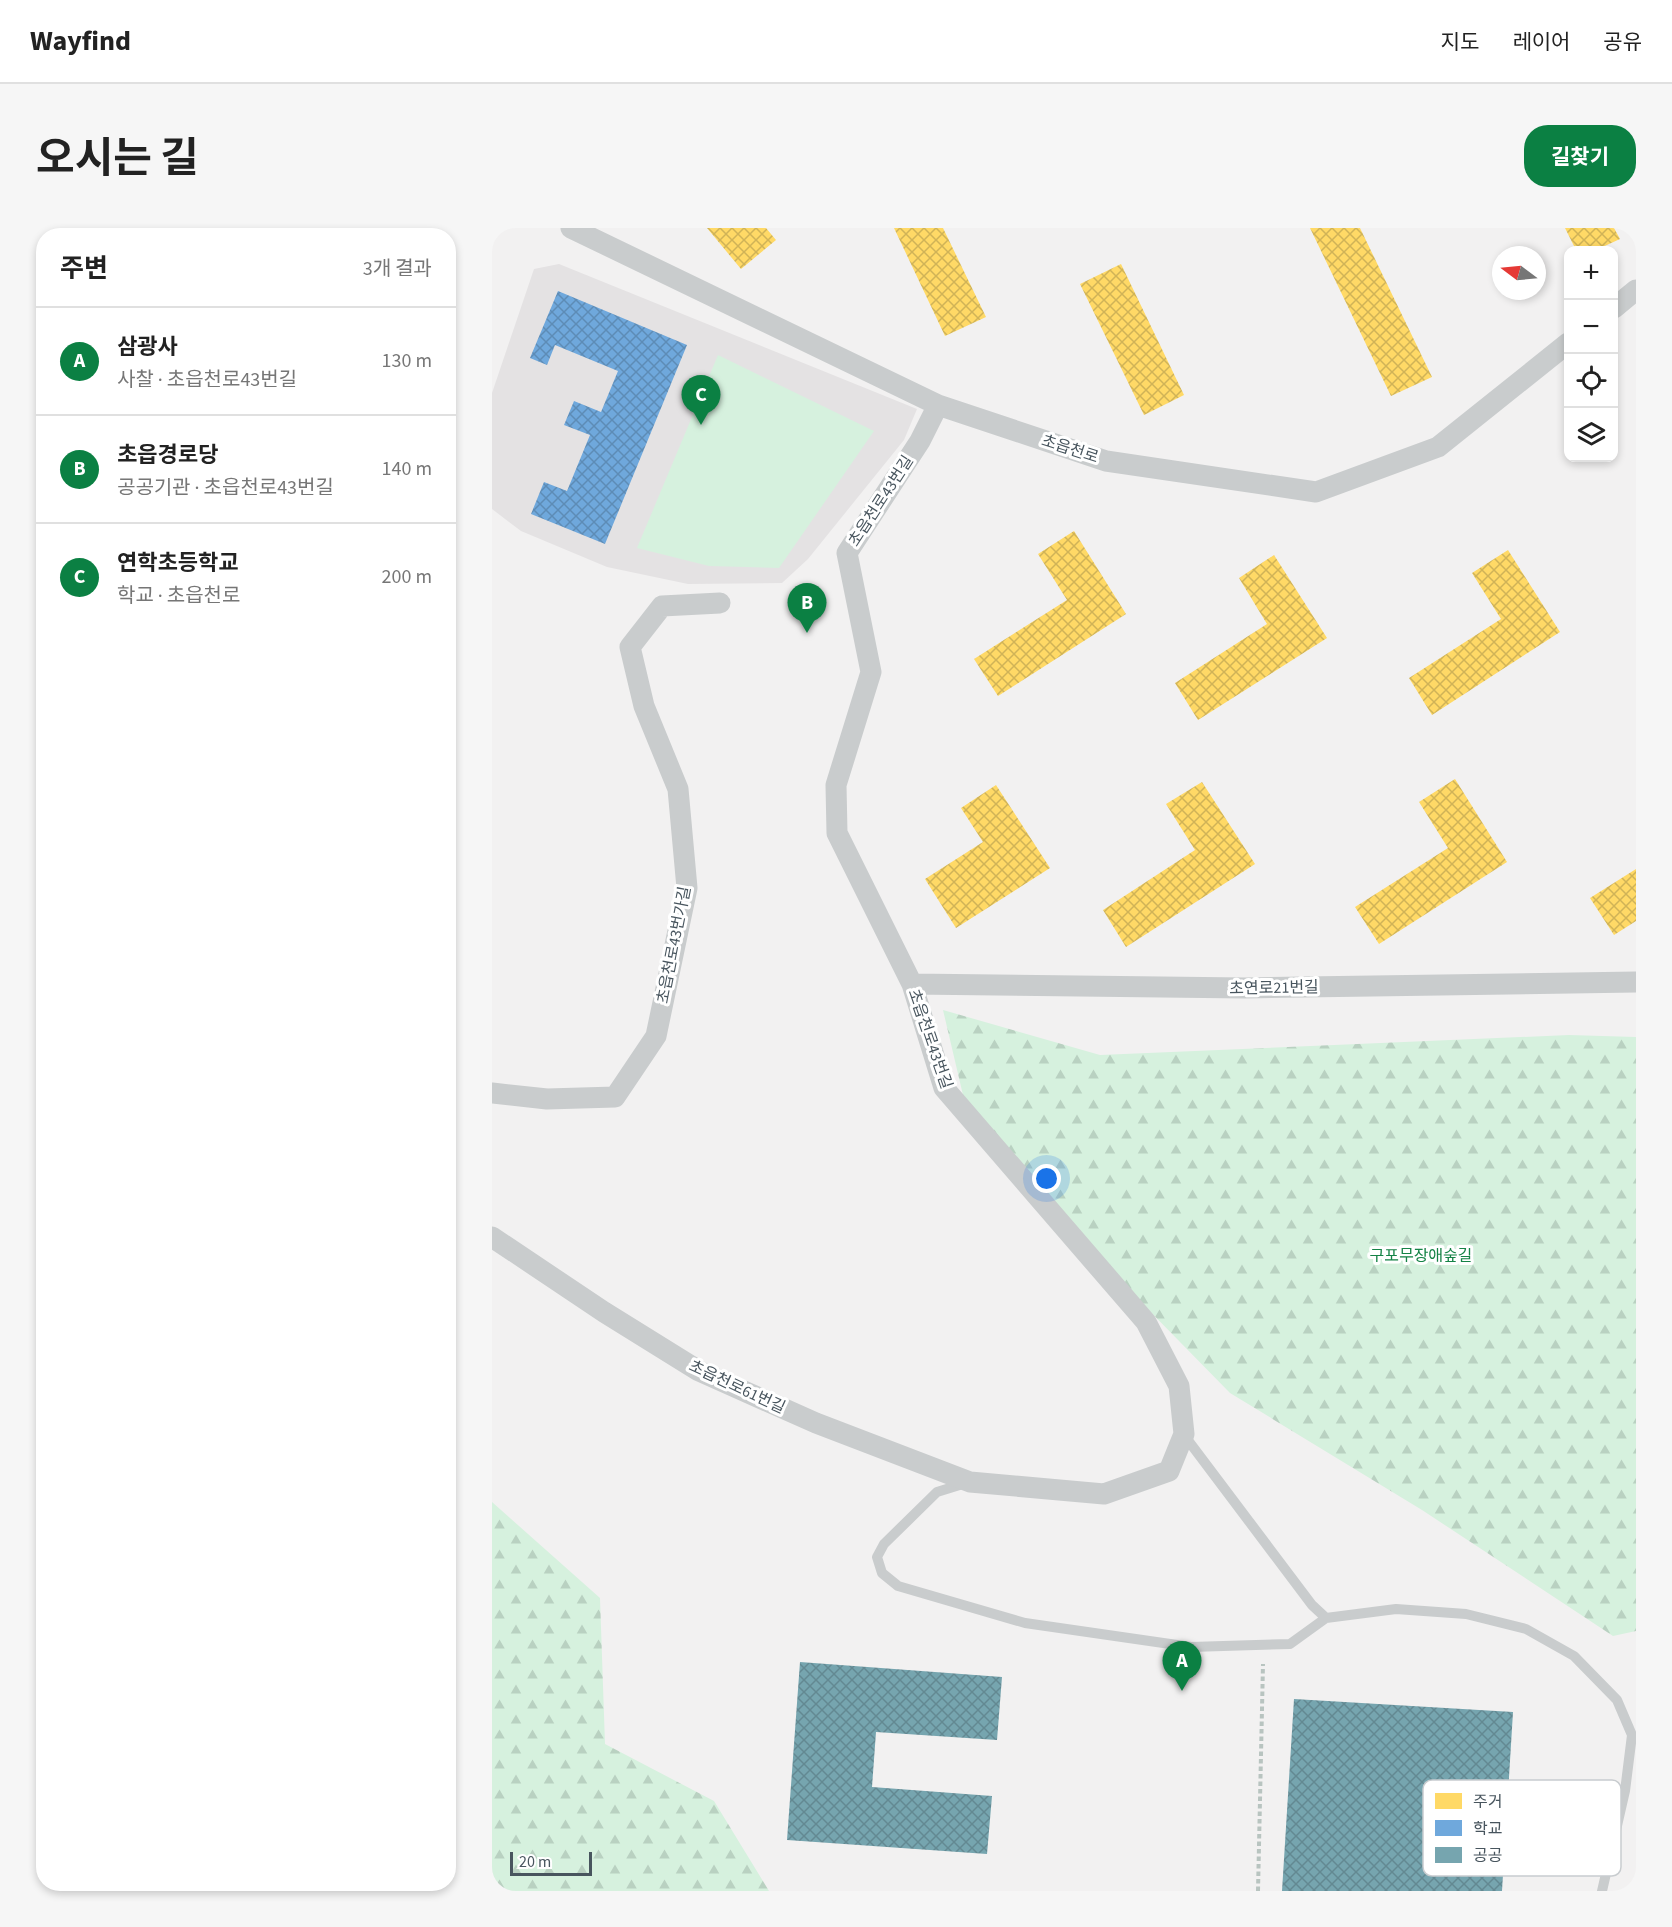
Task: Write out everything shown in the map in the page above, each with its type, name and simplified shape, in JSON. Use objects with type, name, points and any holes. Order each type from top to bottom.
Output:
[{"type":"street","name":"초읍천로","points":[[571,228],[938,405],[1106,461],[1316,492],[1438,447],[1564,348]]},
{"type":"street","points":[[1618,305],[1636,290]]},
{"type":"street","name":"초읍천로43번길","points":[[938,405],[920,441],[847,554],[871,672],[836,785],[837,832],[912,984],[944,1088],[1146,1322],[1179,1386],[1184,1434],[1169,1472],[1104,1494],[970,1482]]},
{"type":"street","name":"초읍천로43번가길","points":[[492,1093],[547,1099],[615,1097],[656,1036],[687,888],[678,789],[644,706],[630,647],[662,606],[720,603]]},
{"type":"street","name":"초연로21번길","points":[[912,984],[1245,988],[1636,982]]},
{"type":"street","name":"초읍천로61번길","points":[[492,1237],[604,1312],[699,1371],[816,1423],[970,1482]]},
{"type":"lane","points":[[1184,1434],[1312,1605],[1326,1618]]},
{"type":"lane","points":[[970,1482],[937,1492],[884,1544],[877,1557],[882,1573],[898,1586],[1025,1623],[1191,1647],[1290,1644],[1326,1618],[1396,1610],[1466,1614],[1526,1629],[1574,1656],[1617,1700],[1632,1735],[1621,1805]]},
{"type":"lane","points":[[1602,1891],[1605,1876]]},
{"type":"path","points":[[1258,1891],[1262,1646]]},
{"type":"shaded area","points":[[559,264],[917,409],[904,440],[808,559],[782,583],[688,584],[607,567],[521,531],[492,509],[492,393],[534,269]]},
{"type":"green space","points":[[718,355],[874,431],[779,568],[709,566],[637,548]]},
{"type":"green space","name":"구포무장애숲길","points":[[943,1010],[1100,1055],[1569,1035],[1636,1037],[1636,1631],[1613,1636],[1422,1510],[1230,1393],[1130,1291],[963,1095]]},
{"type":"green space","points":[[492,1502],[600,1598],[605,1744],[714,1801],[769,1891],[492,1891]]},
{"type":"building: 주거","points":[[707,228],[766,228],[776,240],[741,269]]},
{"type":"building: 주거","points":[[894,228],[943,228],[986,317],[945,336]]},
{"type":"building: 주거","points":[[1310,228],[1360,228],[1432,377],[1391,396]]},
{"type":"building: 주거","points":[[1565,228],[1614,228],[1620,239],[1605,246],[1574,246]]},
{"type":"building: 주거","points":[[1121,264],[1184,395],[1144,415],[1080,284]]},
{"type":"building: 주거","points":[[1074,531],[1126,614],[998,696],[974,659],[1067,600],[1038,554]]},
{"type":"building: 주거","points":[[1508,550],[1560,632],[1432,715],[1409,678],[1501,619],[1472,573]]},
{"type":"building: 주거","points":[[1274,555],[1327,638],[1198,720],[1175,683],[1267,624],[1239,578]]},
{"type":"building: 주거","points":[[1455,779],[1507,862],[1379,944],[1355,907],[1448,848],[1419,802]]},
{"type":"building: 주거","points":[[1202,782],[1255,864],[1126,947],[1103,910],[1195,850],[1166,804]]},
{"type":"building: 주거","points":[[996,785],[1050,868],[956,928],[925,879],[983,842],[961,808]]},
{"type":"building: 주거","points":[[1636,869],[1636,921],[1614,935],[1590,898]]},
{"type":"building: 학교","points":[[558,291],[687,345],[605,544],[531,514],[544,482],[567,491],[590,435],[564,425],[574,401],[601,412],[618,371],[555,345],[547,365],[530,358]]},
{"type":"building: 공공","points":[[800,1662],[1002,1677],[997,1740],[876,1732],[872,1787],[992,1796],[987,1854],[787,1840]]},
{"type":"building: 공공","points":[[1294,1699],[1513,1712],[1509,1780],[1423,1780],[1423,1876],[1503,1876],[1502,1891],[1282,1891]]},
{"type":"place","name":"연학초등학교","points":[[701,425]]},
{"type":"place","name":"초읍경로당","points":[[807,633]]},
{"type":"place","name":"삼광사","points":[[1182,1691]]}]
